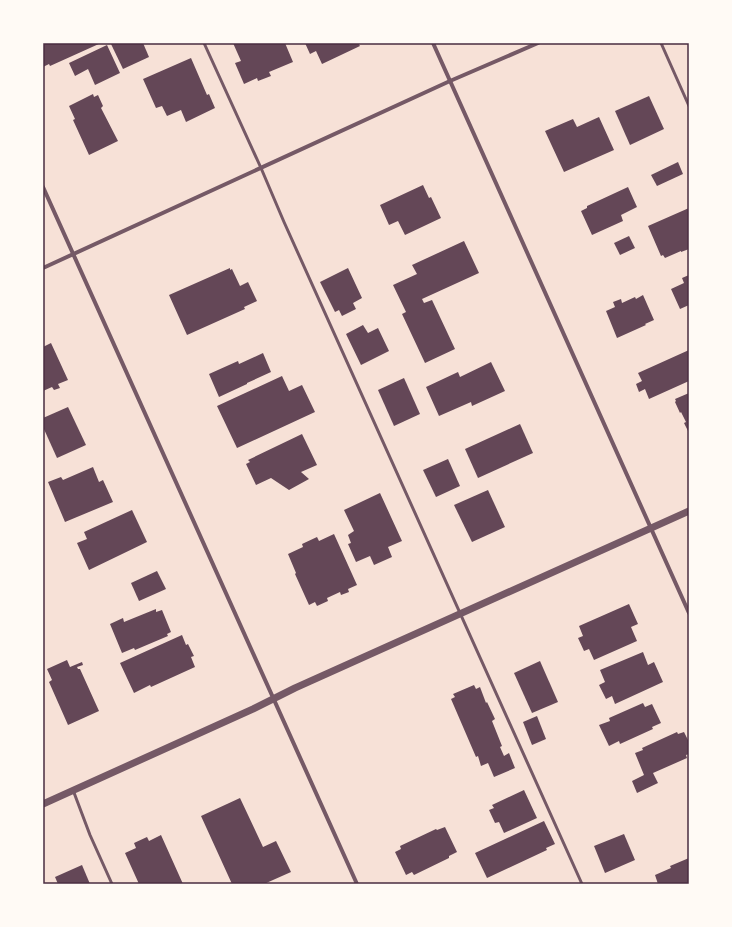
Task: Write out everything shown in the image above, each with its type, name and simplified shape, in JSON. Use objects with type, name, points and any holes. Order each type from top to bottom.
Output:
[{"type":"street","points":[[433,43],[689,613]]},
{"type":"street","points":[[43,268],[450,81],[538,43]]},
{"type":"street","points":[[43,187],[357,884]]},
{"type":"street","points":[[43,804],[689,511]]},
{"type":"lane","points":[[204,43],[582,884]]},
{"type":"lane","points":[[661,43],[689,106]]},
{"type":"lane","points":[[73,790],[90,835],[112,884]]},
{"type":"building","points":[[43,43],[101,43],[50,66],[49,64],[43,67]]},
{"type":"building","points":[[143,43],[149,57],[123,69],[111,44]]},
{"type":"building","points":[[233,43],[285,43],[293,62],[269,72],[271,76],[258,81],[257,78],[244,84],[235,63],[241,61]]},
{"type":"building","points":[[305,43],[358,43],[360,46],[322,64],[316,51],[310,54]]},
{"type":"building","points":[[107,45],[120,73],[95,85],[88,69],[75,76],[69,63]]},
{"type":"building","points":[[191,58],[207,95],[209,94],[215,108],[186,122],[181,110],[167,116],[162,106],[156,108],[143,79]]},
{"type":"building","points":[[93,94],[94,97],[98,95],[103,106],[101,108],[118,141],[89,155],[73,120],[75,119],[69,106]]},
{"type":"building","points":[[649,96],[664,129],[630,145],[615,111]]},
{"type":"building","points":[[599,117],[614,150],[564,172],[545,131],[573,119],[577,127]]},
{"type":"building","points":[[678,162],[683,174],[657,186],[651,175]]},
{"type":"building","points":[[423,185],[429,198],[431,197],[441,218],[405,235],[398,221],[389,225],[380,205]]},
{"type":"building","points":[[628,187],[637,207],[621,215],[623,221],[592,235],[581,211],[587,208],[587,206]]},
{"type":"building","points":[[689,208],[689,249],[665,258],[663,255],[661,256],[648,226]]},
{"type":"building","points":[[629,236],[635,248],[620,255],[614,243]]},
{"type":"building","points":[[464,241],[479,273],[422,299],[424,303],[432,300],[455,349],[425,363],[402,314],[406,312],[393,285],[417,274],[412,265]]},
{"type":"building","points":[[230,268],[230,270],[232,269],[240,286],[248,282],[257,301],[244,307],[245,309],[187,335],[169,295]]},
{"type":"building","points":[[348,268],[362,298],[353,303],[356,309],[342,316],[339,310],[335,312],[320,282]]},
{"type":"building","points":[[689,275],[689,305],[680,309],[671,289],[684,283],[682,278]]},
{"type":"building","points":[[643,295],[654,320],[617,338],[606,311],[615,307],[613,302],[621,299],[622,303],[635,297],[636,299]]},
{"type":"building","points":[[363,325],[368,333],[378,328],[389,351],[361,365],[346,334]]},
{"type":"building","points":[[51,343],[68,380],[58,384],[60,388],[54,390],[52,387],[43,391],[43,347]]},
{"type":"building","points":[[689,350],[689,381],[649,399],[645,389],[639,392],[636,384],[642,381],[638,373]]},
{"type":"building","points":[[263,353],[271,372],[219,397],[209,374],[238,361],[239,364]]},
{"type":"building","points":[[491,362],[505,391],[472,406],[471,402],[439,416],[426,387],[458,372],[460,377]]},
{"type":"building","points":[[282,376],[289,391],[302,385],[315,412],[237,448],[217,406]]},
{"type":"building","points":[[404,378],[420,414],[394,426],[378,390]]},
{"type":"building","points":[[689,393],[689,433],[684,423],[686,422],[681,412],[680,413],[675,399]]},
{"type":"building","points":[[68,407],[86,445],[57,458],[43,427],[43,418]]},
{"type":"building","points":[[520,424],[533,453],[478,478],[465,449]]},
{"type":"building","points":[[302,434],[317,465],[301,472],[309,479],[289,490],[271,478],[256,485],[246,464],[250,462],[248,460]]},
{"type":"building","points":[[448,459],[460,486],[436,497],[423,470]]},
{"type":"building","points":[[93,467],[99,482],[103,480],[113,502],[65,522],[48,482],[61,477],[63,480]]},
{"type":"building","points":[[488,490],[505,527],[472,542],[454,505]]},
{"type":"building","points":[[380,493],[402,541],[388,547],[392,557],[374,565],[370,556],[356,562],[348,544],[351,543],[348,535],[354,531],[344,510]]},
{"type":"building","points":[[132,510],[147,542],[89,570],[77,543],[87,539],[84,532]]},
{"type":"building","points":[[334,534],[357,585],[348,589],[349,592],[341,595],[340,592],[327,598],[328,601],[317,606],[315,602],[309,605],[288,554],[303,547],[302,544],[317,537],[319,541]]},
{"type":"building","points":[[157,571],[166,589],[139,601],[131,583]]},
{"type":"building","points":[[629,604],[638,624],[631,627],[637,641],[594,660],[589,649],[584,651],[578,638],[583,636],[579,626]]},
{"type":"building","points":[[156,609],[156,612],[162,610],[171,632],[167,634],[168,636],[135,650],[134,648],[122,653],[110,624],[123,618],[124,622]]},
{"type":"building","points":[[182,635],[186,645],[188,644],[194,656],[191,657],[195,667],[134,693],[120,663]]},
{"type":"building","points":[[643,652],[648,665],[654,662],[663,682],[615,704],[612,696],[606,699],[599,685],[605,682],[600,670]]},
{"type":"building","points":[[67,660],[70,667],[82,662],[83,665],[77,667],[80,669],[99,711],[68,725],[49,682],[52,680],[47,669]]},
{"type":"building","points":[[540,661],[558,702],[532,713],[514,673]]},
{"type":"building","points":[[474,685],[476,689],[480,687],[486,703],[487,702],[495,719],[492,721],[502,746],[500,747],[504,756],[509,753],[515,768],[494,777],[488,763],[481,766],[478,756],[476,757],[451,699],[455,697],[453,694]]},
{"type":"building","points":[[643,703],[645,707],[652,704],[661,723],[652,727],[653,729],[620,744],[619,741],[609,746],[599,725],[610,721],[609,718]]},
{"type":"building","points":[[537,716],[546,739],[532,745],[523,722]]},
{"type":"building","points":[[677,732],[678,734],[684,732],[689,742],[689,754],[686,755],[687,758],[653,773],[658,783],[637,793],[632,781],[644,775],[635,753],[643,750],[642,748]]},
{"type":"building","points":[[524,790],[537,818],[504,833],[499,822],[495,823],[489,810],[494,808],[492,805]]},
{"type":"building","points":[[240,798],[263,847],[276,841],[291,872],[264,884],[232,884],[201,816]]},
{"type":"building","points":[[544,821],[555,844],[546,848],[547,850],[487,878],[475,853]]},
{"type":"building","points":[[445,827],[457,852],[449,856],[449,858],[414,875],[412,872],[406,875],[395,852],[401,849],[400,846],[436,829]]},
{"type":"building","points":[[624,834],[635,860],[605,873],[594,846]]},
{"type":"building","points":[[161,835],[183,884],[139,884],[125,853],[136,848],[134,843],[147,837],[149,841]]},
{"type":"building","points":[[689,858],[689,884],[658,884],[655,875],[671,868],[670,866]]},
{"type":"building","points":[[82,865],[90,884],[58,884],[55,877]]}]
